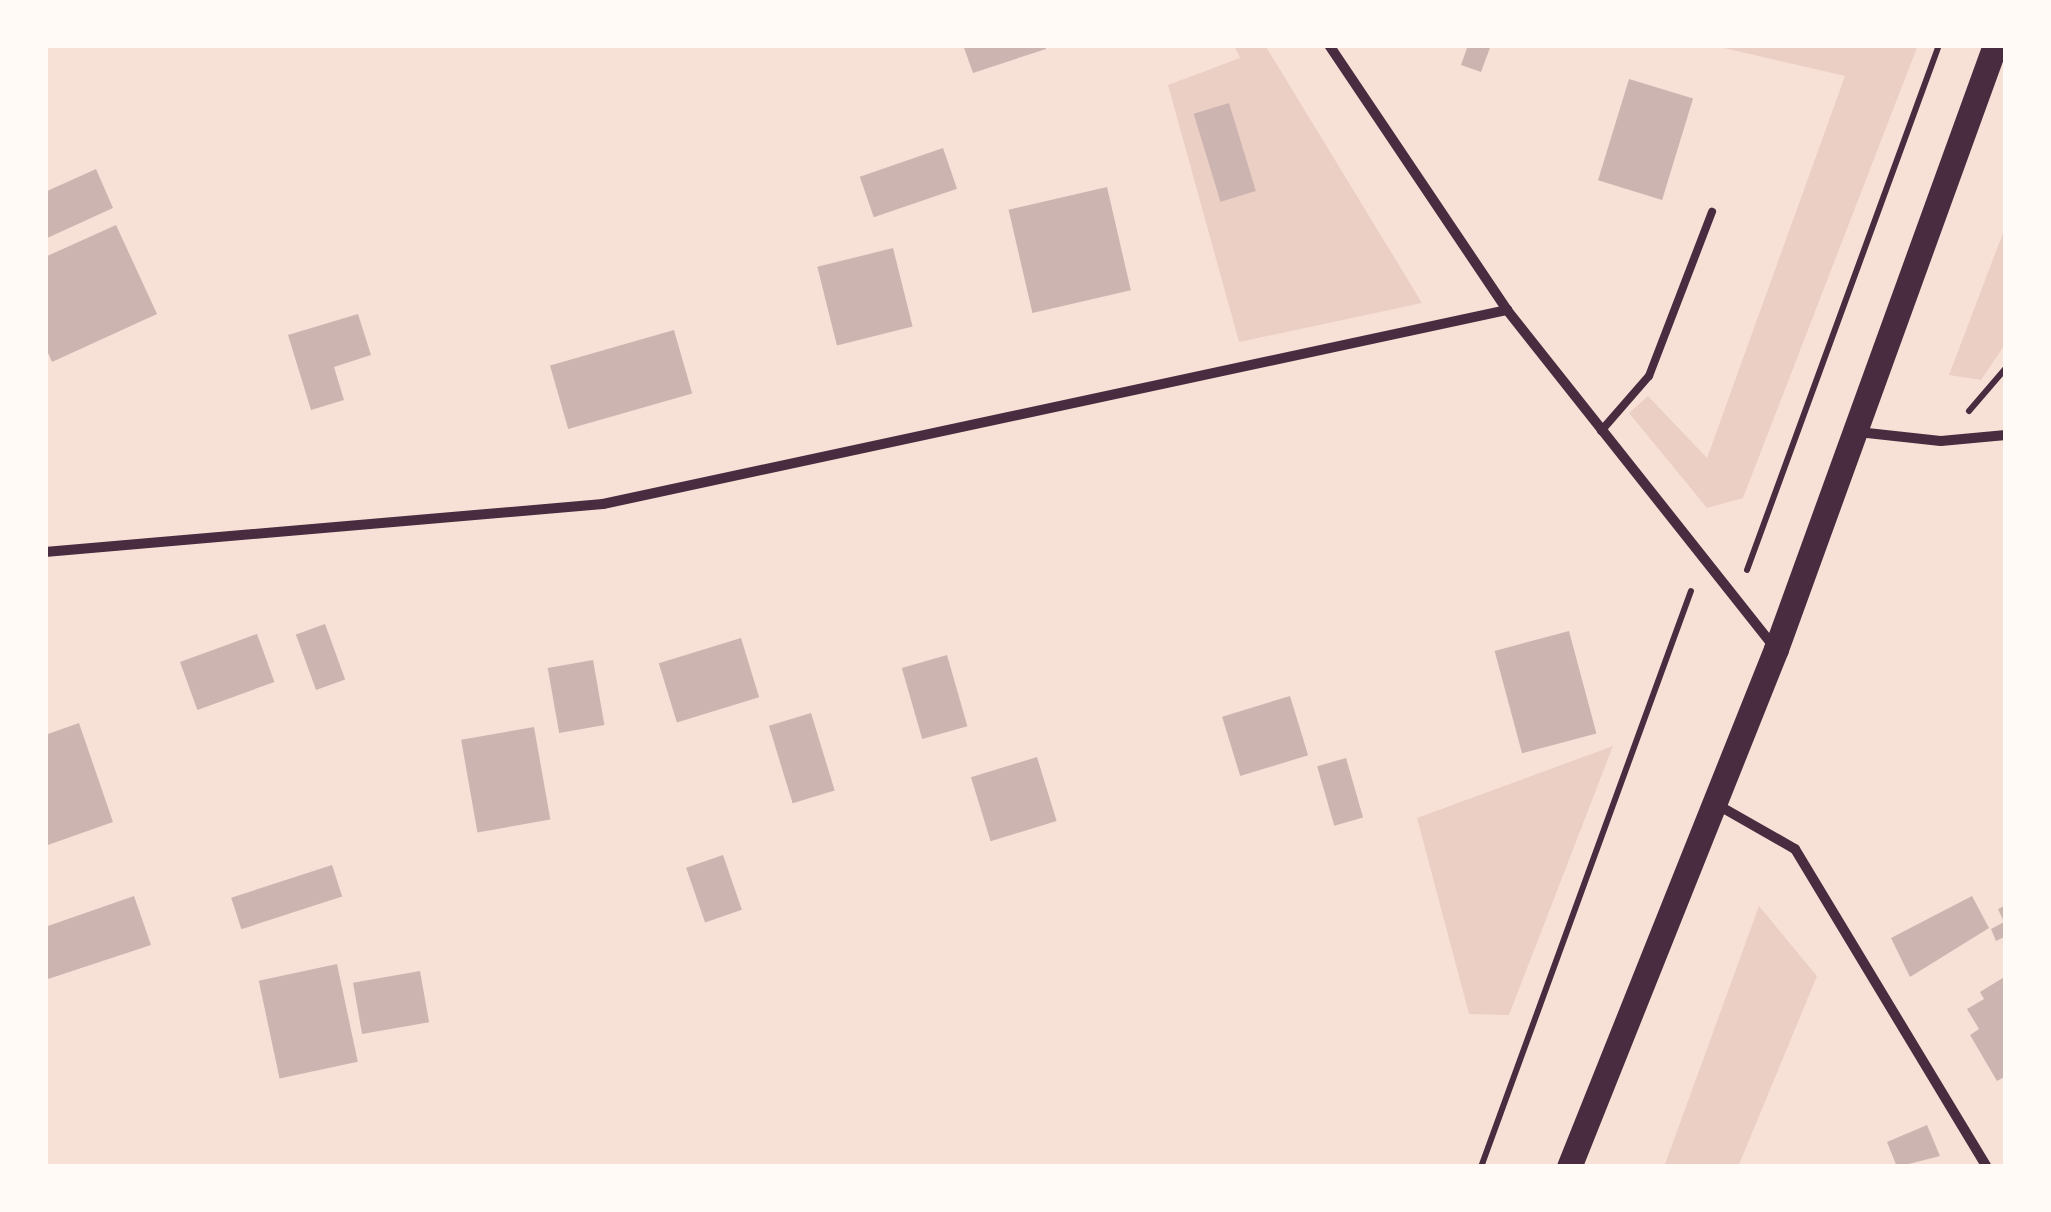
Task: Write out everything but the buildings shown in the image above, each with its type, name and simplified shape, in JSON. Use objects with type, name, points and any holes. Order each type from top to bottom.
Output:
[{"type":"main road","points":[[1569,1167],[1776,649],[1995,45]]},
{"type":"street","points":[[1329,45],[1507,310],[1701,563],[1776,649]]},
{"type":"street","points":[[45,552],[604,504],[1507,310]]},
{"type":"street","points":[[1855,432],[1941,442],[2006,435]]},
{"type":"street","points":[[1715,804],[1795,850],[1987,1167]]},
{"type":"lane","points":[[1601,432],[1649,376],[1712,212]]},
{"type":"path","points":[[1735,604],[1939,45]]},
{"type":"path","points":[[1481,1167],[1701,563]]},
{"type":"shaded area","points":[[1234,45],[1265,45],[1422,303],[1239,342],[1168,85],[1240,58]]},
{"type":"shaded area","points":[[1711,45],[1918,45],[1743,498],[1707,508],[1629,413],[1648,396],[1707,458],[1845,76]]},
{"type":"shaded area","points":[[2006,225],[2006,343],[1981,380],[1949,375]]},
{"type":"shaded area","points":[[1613,746],[1509,1015],[1469,1014],[1417,818]]},
{"type":"shaded area","points":[[1759,906],[1817,976],[1738,1167],[1664,1167]]}]
